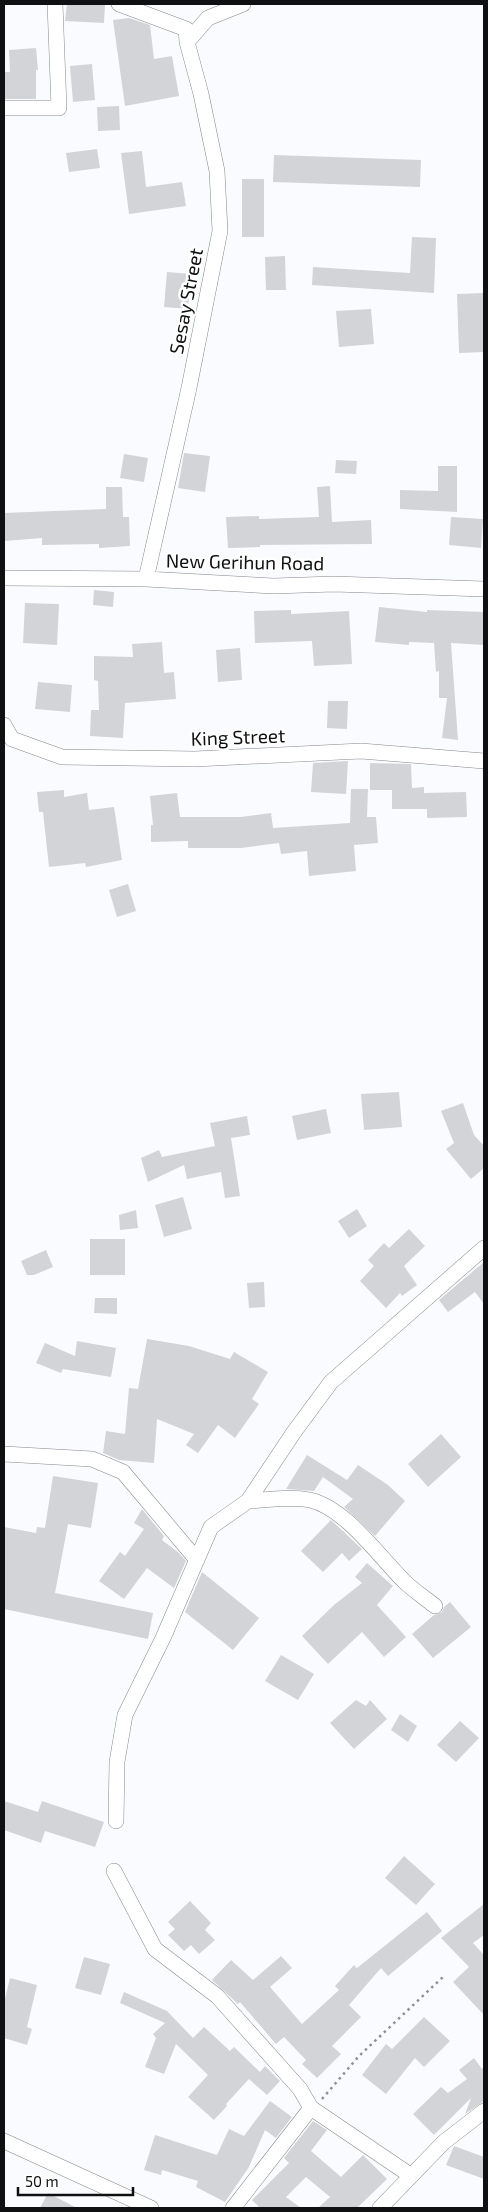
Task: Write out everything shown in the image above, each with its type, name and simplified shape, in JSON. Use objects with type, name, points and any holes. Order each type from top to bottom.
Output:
[{"type":"street","points":[[4,108],[59,108],[56,4]]},
{"type":"street","points":[[119,4],[186,35],[208,18],[244,4]]},
{"type":"street","name":"Sesay Street","points":[[146,579],[189,388],[220,231],[217,171],[201,94],[186,35]]},
{"type":"street","name":"New Gerihun Road","points":[[4,578],[146,579],[274,586],[344,585],[484,589]]},
{"type":"street","name":"King Street","points":[[4,724],[12,739],[62,757],[195,759],[360,751],[484,761]]},
{"type":"street","points":[[116,1821],[117,1762],[125,1715],[163,1638],[212,1527],[248,1501],[294,1432],[331,1382],[484,1248]]},
{"type":"street","points":[[4,1454],[92,1459],[122,1472],[197,1560]]},
{"type":"street","points":[[248,1501],[291,1498],[311,1500],[334,1511],[369,1542],[403,1581],[435,1606]]},
{"type":"street","points":[[114,1871],[155,1949],[217,1996],[300,2089],[311,2108],[410,2175]]},
{"type":"street","points":[[233,2208],[311,2108]]},
{"type":"street","points":[[380,2208],[444,2142],[484,2111]]},
{"type":"street","points":[[4,2141],[146,2207]]},
{"type":"path","points":[[311,2108],[328,2093],[359,2056],[444,1976]]},
{"type":"building","points":[[67,4],[105,5],[104,23],[65,21]]},
{"type":"building","points":[[129,18],[150,25],[154,59],[172,56],[179,96],[125,106],[113,20]]},
{"type":"building","points":[[36,48],[38,70],[36,70],[36,99],[4,99],[4,72],[10,72],[9,50]]},
{"type":"building","points":[[92,64],[95,100],[73,102],[70,66]]},
{"type":"building","points":[[119,106],[120,130],[98,131],[97,107]]},
{"type":"building","points":[[97,149],[100,168],[69,172],[66,153]]},
{"type":"building","points":[[142,151],[146,187],[182,182],[186,206],[129,214],[121,153]]},
{"type":"building","points":[[274,155],[421,160],[420,187],[273,182]]},
{"type":"building","points":[[242,179],[264,179],[264,237],[242,237]]},
{"type":"building","points":[[412,237],[436,238],[434,293],[312,285],[313,267],[410,273]]},
{"type":"building","points":[[285,256],[286,290],[266,290],[265,257]]},
{"type":"building","points":[[167,272],[191,274],[188,309],[164,307]]},
{"type":"building","points":[[484,293],[484,352],[459,353],[457,294]]},
{"type":"building","points":[[371,309],[374,344],[339,347],[336,311]]},
{"type":"building","points":[[184,453],[210,456],[205,492],[178,488]]},
{"type":"building","points":[[124,454],[148,458],[144,482],[120,478]]},
{"type":"building","points":[[336,460],[357,461],[356,474],[335,473]]},
{"type":"building","points":[[438,466],[457,466],[457,512],[400,509],[400,490],[438,491]]},
{"type":"building","points":[[330,486],[332,522],[371,520],[372,544],[260,545],[260,547],[228,548],[226,517],[259,516],[259,519],[319,517],[317,487]]},
{"type":"building","points":[[106,487],[122,487],[123,517],[129,517],[130,546],[99,548],[99,544],[42,545],[42,538],[5,541],[4,513],[106,509]]},
{"type":"building","points":[[451,517],[483,519],[481,548],[449,545]]},
{"type":"building","points":[[94,590],[114,592],[113,607],[93,605]]},
{"type":"building","points":[[25,603],[59,604],[57,645],[23,643]]},
{"type":"building","points":[[379,607],[427,612],[427,610],[484,612],[484,645],[451,643],[458,740],[442,738],[447,698],[439,698],[439,671],[436,672],[434,643],[409,642],[409,645],[375,642]]},
{"type":"building","points":[[291,610],[291,614],[349,611],[352,664],[314,666],[312,641],[255,643],[254,611]]},
{"type":"building","points":[[162,642],[164,673],[174,672],[176,699],[125,703],[123,738],[90,736],[91,710],[99,710],[98,681],[94,680],[94,656],[133,657],[132,644]]},
{"type":"building","points":[[240,648],[242,680],[218,682],[216,650]]},
{"type":"building","points":[[38,682],[72,685],[70,712],[35,709]]},
{"type":"building","points":[[328,701],[348,701],[347,729],[327,728]]},
{"type":"building","points":[[348,761],[346,794],[311,792],[313,763]]},
{"type":"building","points":[[370,763],[411,764],[412,788],[424,787],[424,793],[466,792],[467,817],[427,818],[427,809],[392,809],[392,790],[370,790]]},
{"type":"building","points":[[351,789],[368,789],[367,817],[376,817],[378,843],[354,845],[356,871],[309,876],[307,851],[281,854],[279,843],[241,848],[188,848],[188,841],[151,842],[151,825],[153,825],[150,796],[177,793],[180,817],[241,817],[271,813],[273,828],[350,823]]},
{"type":"building","points":[[64,790],[64,797],[87,793],[89,810],[114,807],[122,860],[86,867],[85,863],[49,867],[43,812],[39,812],[37,792]]},
{"type":"building","points":[[128,884],[136,911],[117,917],[109,890]]},
{"type":"building","points":[[399,1092],[402,1127],[364,1130],[361,1094]]},
{"type":"building","points":[[463,1103],[474,1135],[484,1146],[484,1168],[471,1179],[446,1149],[454,1143],[441,1111]]},
{"type":"building","points":[[326,1109],[331,1133],[297,1140],[292,1116]]},
{"type":"building","points":[[247,1116],[250,1135],[231,1138],[240,1196],[225,1198],[221,1172],[187,1179],[184,1165],[148,1182],[141,1158],[159,1150],[162,1157],[215,1146],[210,1123]]},
{"type":"building","points":[[183,1197],[192,1229],[164,1237],[155,1205]]},
{"type":"building","points":[[357,1209],[367,1226],[349,1238],[338,1221]]},
{"type":"building","points":[[136,1210],[138,1228],[120,1230],[119,1215]]},
{"type":"building","points":[[409,1229],[425,1246],[404,1266],[417,1285],[402,1296],[400,1293],[386,1308],[360,1281],[374,1266],[368,1260],[384,1243],[389,1248]]},
{"type":"building","points":[[90,1239],[125,1239],[125,1275],[90,1275]]},
{"type":"building","points":[[46,1250],[53,1267],[34,1275],[27,1275],[21,1261]]},
{"type":"building","points":[[484,1262],[484,1304],[475,1292],[448,1312],[439,1300]]},
{"type":"building","points":[[264,1282],[265,1307],[249,1308],[247,1283]]},
{"type":"building","points":[[95,1298],[117,1298],[117,1314],[94,1313]]},
{"type":"building","points":[[147,1339],[189,1346],[230,1359],[234,1352],[268,1372],[252,1399],[259,1404],[235,1438],[218,1425],[198,1453],[186,1445],[194,1434],[157,1419],[154,1463],[119,1460],[103,1453],[106,1431],[125,1434],[129,1388],[138,1389]]},
{"type":"building","points":[[77,1341],[116,1348],[111,1377],[63,1369],[61,1373],[36,1363],[45,1343],[75,1356]]},
{"type":"building","points":[[441,1434],[461,1457],[428,1487],[408,1464]]},
{"type":"building","points":[[307,1455],[347,1480],[358,1465],[388,1485],[405,1501],[375,1536],[344,1507],[353,1499],[323,1477],[314,1491],[286,1489]]},
{"type":"building","points":[[53,1476],[98,1483],[91,1528],[68,1524],[55,1593],[153,1613],[148,1639],[4,1609],[4,1527],[36,1533],[37,1527],[45,1528]]},
{"type":"building","points":[[142,1509],[164,1536],[162,1540],[186,1561],[174,1588],[147,1568],[124,1599],[99,1581],[120,1552],[125,1556],[144,1529],[134,1523]]},
{"type":"building","points":[[331,1520],[362,1549],[349,1561],[342,1553],[323,1572],[301,1551]]},
{"type":"building","points":[[367,1563],[393,1586],[377,1605],[406,1637],[384,1657],[362,1632],[328,1664],[302,1636],[334,1605],[362,1583],[355,1577]]},
{"type":"building","points":[[202,1572],[259,1618],[233,1650],[185,1612]]},
{"type":"building","points":[[450,1602],[471,1627],[433,1658],[412,1634],[434,1615],[442,1612],[444,1607]]},
{"type":"building","points":[[281,1655],[314,1674],[298,1700],[265,1681]]},
{"type":"building","points":[[356,1700],[366,1706],[370,1700],[387,1719],[354,1749],[330,1723]]},
{"type":"building","points":[[400,1714],[417,1726],[408,1742],[391,1730]]},
{"type":"building","points":[[460,1721],[479,1738],[456,1762],[437,1745]]},
{"type":"building","points":[[4,1801],[38,1812],[42,1801],[104,1822],[95,1847],[45,1831],[41,1843],[4,1830]]},
{"type":"building","points":[[404,1856],[435,1884],[416,1905],[385,1878]]},
{"type":"building","points":[[190,1901],[211,1923],[205,1930],[215,1940],[199,1954],[191,1945],[184,1951],[168,1935],[175,1929],[168,1922]]},
{"type":"building","points":[[484,1904],[484,1935],[473,1943],[484,1955],[484,2015],[453,1982],[469,1967],[441,1938]]},
{"type":"building","points":[[427,1912],[442,1931],[388,1976],[381,1968],[349,2005],[361,2017],[332,2046],[341,2054],[317,2078],[302,2064],[306,2060],[284,2037],[276,2044],[240,2002],[238,2004],[212,1980],[231,1960],[253,1980],[281,1956],[292,1968],[270,1987],[302,2024],[339,1990],[335,1986],[354,1965],[357,1968]]},
{"type":"building","points":[[84,1957],[110,1964],[101,1995],[75,1988]]},
{"type":"building","points":[[10,1978],[37,1985],[27,2027],[32,2029],[27,2045],[4,2038],[4,2003]]},
{"type":"building","points":[[124,1992],[167,2011],[193,2038],[204,2027],[230,2051],[234,2047],[260,2072],[265,2066],[280,2081],[267,2095],[249,2079],[214,2120],[188,2097],[208,2075],[176,2044],[164,2074],[145,2067],[156,2038],[153,2034],[165,2023],[120,2003]]},
{"type":"building","points":[[424,2017],[450,2041],[424,2067],[415,2058],[386,2094],[362,2075],[386,2044],[392,2049]]},
{"type":"building","points":[[474,2058],[482,2069],[484,2067],[484,2101],[465,2114],[471,2098],[434,2135],[413,2114],[441,2087],[448,2093],[467,2079],[459,2070]]},
{"type":"building","points":[[270,2101],[292,2117],[276,2138],[265,2130],[249,2167],[225,2202],[196,2187],[198,2181],[162,2170],[161,2175],[144,2170],[155,2135],[217,2155],[229,2129],[244,2136]]},
{"type":"building","points":[[313,2121],[327,2130],[311,2151],[341,2177],[363,2155],[387,2179],[357,2208],[318,2208],[330,2197],[306,2177],[286,2197],[301,2208],[260,2208],[252,2200],[289,2163],[284,2158]]},
{"type":"building","points":[[454,2146],[484,2157],[484,2179],[446,2165]]},
{"type":"building","points":[[48,2193],[77,2208],[40,2208]]}]
